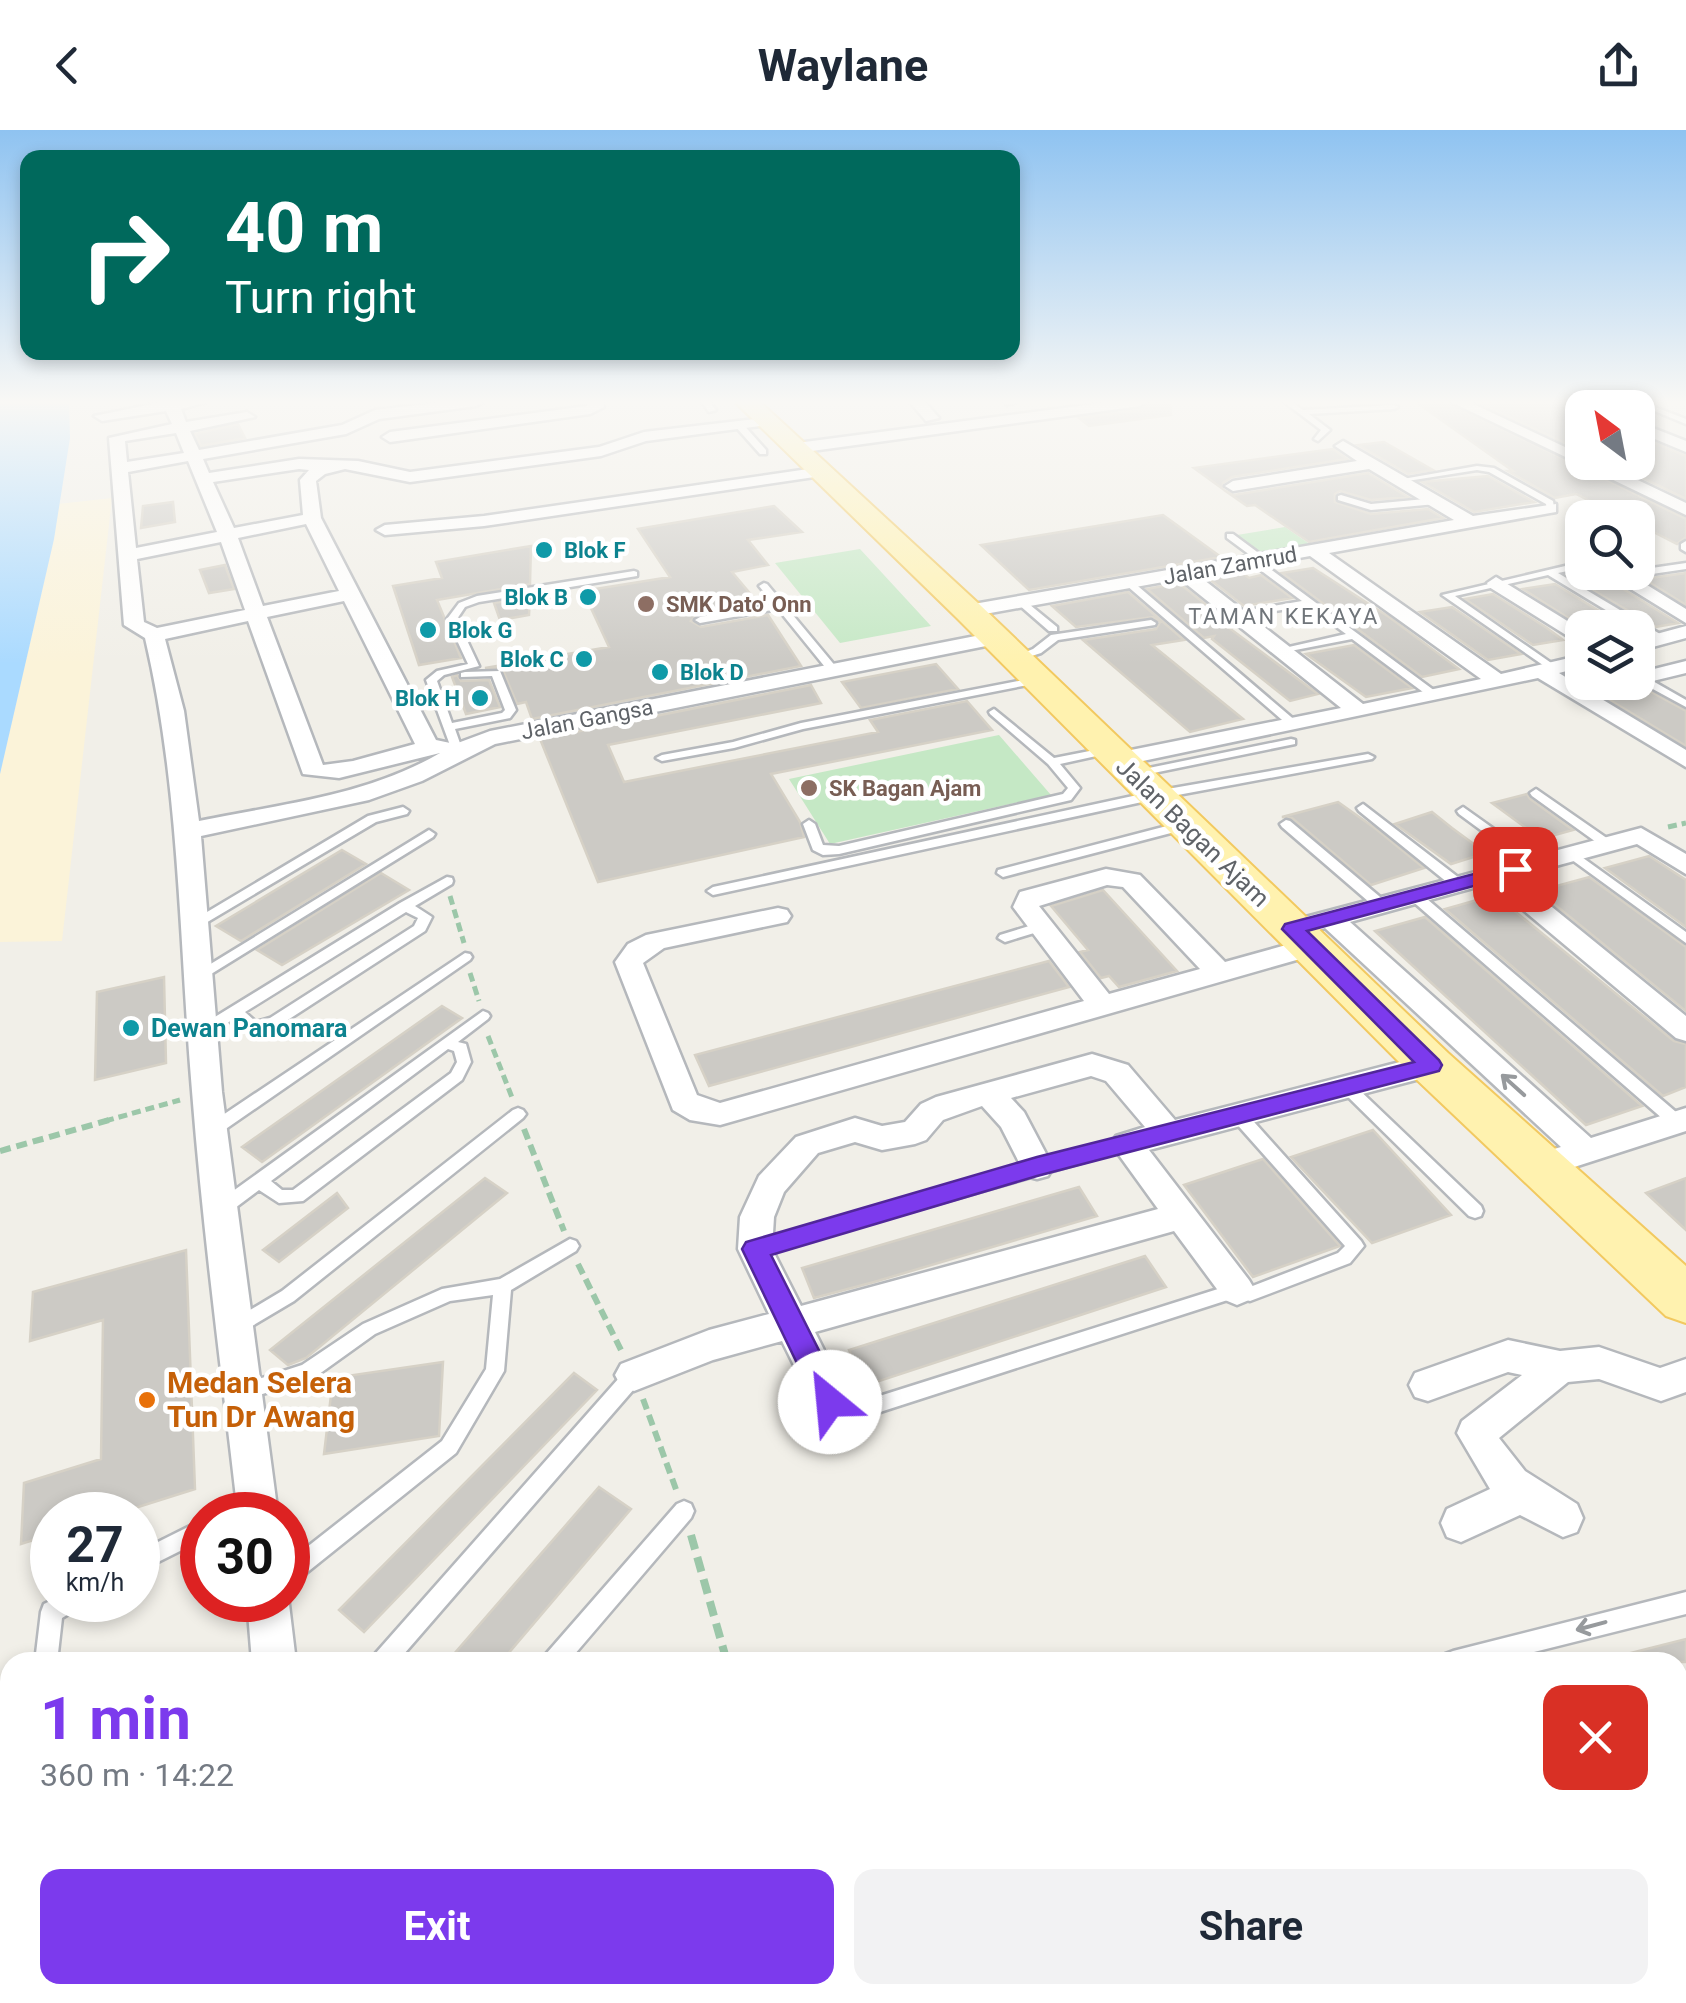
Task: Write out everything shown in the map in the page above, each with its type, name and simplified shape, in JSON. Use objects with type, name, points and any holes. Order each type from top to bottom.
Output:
[{"type":"main road","name":"Jalan Bagan Ajam","points":[[840,489],[1186,825],[1311,932],[1431,1065],[1563,1159],[1686,1300]]},
{"type":"street","points":[[124,489],[131,617],[134,625],[154,635],[350,594]]},
{"type":"street","points":[[207,489],[228,536],[311,769],[331,772],[459,739]]},
{"type":"street","points":[[309,489],[312,518],[427,746]]},
{"type":"street","points":[[385,530],[484,522],[704,489]]},
{"type":"street","points":[[1417,489],[1470,522]]},
{"type":"street","points":[[1643,489],[1685,509]]},
{"type":"street","name":"Jalan Zamrud","points":[[968,612],[1550,508]]},
{"type":"street","points":[[128,555],[312,518]]},
{"type":"street","points":[[1313,550],[1499,682]]},
{"type":"street","points":[[1184,573],[1357,710]]},
{"type":"street","points":[[1496,583],[1565,628]]},
{"type":"street","points":[[1642,590],[1686,617]]},
{"type":"street","points":[[1655,641],[1686,632]]},
{"type":"street","points":[[154,635],[173,712],[188,831],[206,1092],[236,1326],[249,1492]]},
{"type":"street","name":"Jalan Gangsa","points":[[188,831],[400,780],[459,739],[833,670],[1017,659]]},
{"type":"street","points":[[1130,770],[1292,733],[1357,710],[1565,666]]},
{"type":"street","points":[[1655,675],[1686,667]]},
{"type":"street","points":[[1548,671],[1565,683]]},
{"type":"street","points":[[1589,700],[1686,760]]},
{"type":"street","points":[[778,916],[656,941],[638,950],[629,962],[684,1102],[702,1112],[720,1114],[1221,974],[1381,905],[1641,835],[1686,866]]},
{"type":"street","points":[[1495,874],[1686,1031]]},
{"type":"street","points":[[1104,1008],[1026,907],[1030,898],[1106,878],[1132,881],[1221,974]]},
{"type":"street","name":"Jalan Bagan Ajam","points":[[1311,932],[1563,1159]]},
{"type":"street","points":[[830,1402],[755,1249],[757,1218],[772,1185],[807,1146],[855,1130],[882,1138],[915,1132],[932,1112],[1092,1065],[1118,1073],[1168,1134]]},
{"type":"street","points":[[1237,1290],[1126,1144],[1431,1065]]},
{"type":"street","points":[[989,1094],[1020,1131],[1037,1167]]},
{"type":"street","points":[[1563,1159],[1681,1121]]},
{"type":"street","points":[[634,1375],[709,1346],[1180,1216]]},
{"type":"street","points":[[1428,1385],[1508,1356],[1560,1367],[1599,1363],[1661,1384],[1686,1375]]},
{"type":"street","points":[[1560,1367],[1476,1433],[1487,1456],[1520,1495],[1563,1518]]},
{"type":"street","points":[[1461,1523],[1520,1495]]},
{"type":"street","points":[[270,1622],[273,1652]]},
{"type":"lane","points":[[1525,489],[1550,503],[1550,508]]},
{"type":"lane","points":[[1341,498],[1370,507],[1436,501]]},
{"type":"lane","points":[[1230,536],[1308,603],[1435,696]]},
{"type":"lane","points":[[1655,570],[1686,566]]},
{"type":"lane","points":[[1548,671],[1447,598],[1452,592],[1565,569]]},
{"type":"lane","points":[[1549,572],[1661,639]]},
{"type":"lane","points":[[430,680],[441,672],[474,666],[452,619],[462,605],[477,599],[634,574]]},
{"type":"lane","points":[[1129,583],[1292,733]]},
{"type":"lane","points":[[764,586],[833,670]]},
{"type":"lane","points":[[1021,602],[1053,629]]},
{"type":"lane","points":[[1238,615],[1308,603]]},
{"type":"lane","points":[[700,620],[780,606]]},
{"type":"lane","points":[[662,758],[734,745],[802,726],[1017,659],[1037,651],[1055,636],[1152,623]]},
{"type":"lane","points":[[1284,651],[1353,636]]},
{"type":"lane","points":[[484,671],[496,673],[511,710],[459,739],[430,680],[484,671]]},
{"type":"lane","points":[[1655,690],[1686,704]]},
{"type":"lane","points":[[809,824],[817,847],[839,850],[1067,797],[1074,788],[1052,762],[994,712]]},
{"type":"lane","points":[[1052,762],[1130,770],[1368,757]]},
{"type":"lane","points":[[713,891],[1130,770]]},
{"type":"lane","points":[[1536,793],[1608,844]]},
{"type":"lane","points":[[1363,808],[1458,884]]},
{"type":"lane","points":[[194,924],[372,820],[403,810]]},
{"type":"lane","points":[[1463,810],[1535,864]]},
{"type":"lane","points":[[1286,824],[1381,905]]},
{"type":"lane","points":[[1003,873],[1186,825]]},
{"type":"lane","points":[[198,976],[429,834]]},
{"type":"lane","points":[[1572,854],[1686,939]]},
{"type":"lane","points":[[202,1032],[447,882]]},
{"type":"lane","points":[[1416,896],[1681,1121]]},
{"type":"lane","points":[[237,1012],[253,1028],[275,1022],[420,928],[424,917],[405,906]]},
{"type":"lane","points":[[1005,938],[1040,927]]},
{"type":"lane","points":[[212,1131],[465,957]]},
{"type":"lane","points":[[221,1208],[483,1016]]},
{"type":"lane","points":[[259,1181],[279,1198],[296,1196],[456,1076],[464,1062],[462,1048],[447,1043]]},
{"type":"lane","points":[[1347,1087],[1476,1211]]},
{"type":"lane","points":[[236,1326],[288,1296],[518,1114]]},
{"type":"lane","points":[[830,1402],[849,1414],[1237,1290],[1250,1294],[1344,1258],[1355,1246],[1240,1117]]},
{"type":"lane","points":[[755,1249],[1126,1144]]},
{"type":"lane","points":[[243,1392],[308,1371],[369,1330],[448,1294],[503,1286],[570,1246]]},
{"type":"lane","points":[[310,1558],[449,1448],[496,1371],[503,1286]]},
{"type":"lane","points":[[391,1652],[634,1375]]},
{"type":"lane","points":[[563,1652],[684,1510]]},
{"type":"lane","points":[[1493,1652],[1686,1603]]},
{"type":"lane","points":[[47,1652],[51,1622]]},
{"type":"path","points":[[0,1151],[206,1092]]},
{"type":"green space","points":[[1285,527],[1314,547],[1266,556],[1237,535]]},
{"type":"green space","points":[[860,549],[931,626],[840,643],[775,563]]},
{"type":"green space","points":[[999,735],[1051,795],[830,844],[789,779]]},
{"type":"sand","points":[[112,498],[62,941],[0,942],[0,774],[54,539],[58,504]]},
{"type":"water","points":[[0,489],[62,489],[54,539],[0,774]]},
{"type":"building","points":[[1268,489],[1395,489],[1408,497],[1371,500],[1340,491],[1335,494],[1335,502],[1371,514],[1428,509],[1443,518],[1309,542],[1255,505],[1247,506],[1224,490],[1234,495]]},
{"type":"building","points":[[1435,489],[1512,489],[1534,502],[1474,512]]},
{"type":"building","points":[[1540,489],[1626,489],[1647,500],[1588,500],[1576,494],[1555,498]]},
{"type":"building","points":[[1666,489],[1686,489],[1686,499]]},
{"type":"building","points":[[173,502],[175,522],[141,528],[143,506]]},
{"type":"building","points":[[1655,504],[1686,519],[1686,537],[1677,544],[1655,533]]},
{"type":"building","points":[[774,506],[802,532],[748,540],[768,565],[732,572],[758,603],[699,613],[691,621],[701,627],[768,615],[801,666],[532,719],[526,702],[517,704],[502,668],[485,668],[609,647],[583,591],[670,577],[638,529]]},
{"type":"building","points":[[1163,515],[1221,557],[1029,590],[981,545]]},
{"type":"building","points":[[531,546],[530,584],[437,600],[461,658],[419,665],[393,586],[442,578],[436,562]]},
{"type":"building","points":[[225,565],[234,589],[209,593],[200,570]]},
{"type":"building","points":[[1313,568],[1459,669],[1422,677],[1282,573]]},
{"type":"building","points":[[1241,572],[1249,578],[1261,575],[1292,598],[1244,606],[1208,578]]},
{"type":"building","points":[[1686,573],[1686,605],[1655,586],[1655,577]]},
{"type":"building","points":[[1179,583],[1215,612],[1209,613],[1318,694],[1290,701],[1212,639],[1214,636],[1204,638],[1147,589]]},
{"type":"building","points":[[1555,584],[1598,610],[1565,610],[1565,616],[1523,589]]},
{"type":"building","points":[[1593,590],[1625,590],[1678,623],[1656,627],[1655,610],[1627,610]]},
{"type":"building","points":[[1128,592],[1184,640],[1152,645],[1243,719],[1190,732],[1083,640],[1156,629],[1160,622],[1153,617],[1076,627],[1052,606]]},
{"type":"building","points":[[1493,594],[1563,640],[1533,645],[1465,599]]},
{"type":"building","points":[[530,597],[529,615],[500,620],[494,603]]},
{"type":"building","points":[[1452,607],[1521,654],[1488,660],[1420,612]]},
{"type":"building","points":[[1354,645],[1412,688],[1366,697],[1306,654]]},
{"type":"building","points":[[936,664],[958,689],[861,708],[842,682]]},
{"type":"building","name":"Blok H","points":[[457,675],[461,681],[489,680],[500,707],[466,714],[452,677]]},
{"type":"building","points":[[811,685],[821,703],[608,745],[624,782],[878,732],[870,720],[967,701],[992,730],[771,774],[800,822],[804,837],[598,882],[540,739]]},
{"type":"building","points":[[1655,694],[1686,711],[1686,746],[1610,700],[1655,700]]},
{"type":"building","points":[[1527,794],[1573,830],[1541,839],[1492,803]]},
{"type":"building","points":[[1338,802],[1424,868],[1371,885],[1292,818],[1282,817]]},
{"type":"building","points":[[1432,812],[1486,853],[1451,864],[1395,824]]},
{"type":"building","points":[[342,850],[366,864],[241,941],[216,926]]},
{"type":"building","points":[[1649,856],[1686,880],[1686,927],[1605,868]]},
{"type":"building","points":[[381,873],[409,890],[282,965],[257,950]]},
{"type":"building","points":[[1589,877],[1686,947],[1686,1011],[1538,891]]},
{"type":"building","points":[[1103,890],[1177,971],[1119,987],[1109,976],[1101,978],[1080,952],[1088,950],[1051,906]]},
{"type":"building","points":[[1495,895],[1674,1041],[1686,1044],[1686,1087],[1663,1096],[1445,909]]},
{"type":"building","points":[[1425,917],[1642,1106],[1586,1125],[1375,931]]},
{"type":"building","points":[[1049,961],[1069,987],[709,1086],[695,1055]]},
{"type":"building","name":"Dewan Panomara","points":[[164,977],[166,1063],[95,1080],[97,992]]},
{"type":"building","points":[[442,1006],[462,1018],[262,1162],[242,1147]]},
{"type":"building","points":[[1373,1130],[1451,1215],[1372,1243],[1291,1157]]},
{"type":"building","points":[[1263,1159],[1340,1246],[1253,1277],[1184,1185]]},
{"type":"building","points":[[485,1178],[507,1193],[306,1358],[288,1365],[270,1350]]},
{"type":"building","points":[[1686,1178],[1686,1230],[1646,1193]]},
{"type":"building","points":[[1079,1187],[1097,1216],[814,1298],[802,1268]]},
{"type":"building","points":[[337,1193],[348,1208],[279,1262],[263,1250]]},
{"type":"building","name":"Medan Selera Tun Dr Awang","points":[[186,1250],[195,1489],[160,1500],[160,1492],[30,1492],[30,1541],[21,1544],[24,1483],[101,1459],[103,1320],[30,1341],[33,1292]]},
{"type":"building","points":[[1145,1256],[1166,1287],[864,1386],[849,1350]]},
{"type":"building","points":[[443,1362],[439,1436],[324,1454],[333,1378]]},
{"type":"building","points":[[574,1373],[597,1390],[364,1632],[339,1610]]},
{"type":"building","points":[[599,1487],[631,1509],[509,1652],[456,1652]]},
{"type":"building","points":[[1686,1639],[1686,1652],[1635,1652]]},
{"type":"place","name":"Blok F","points":[[544,550]]},
{"type":"place","name":"Blok B","points":[[588,597]]},
{"type":"place","name":"SMK Dato' Onn","points":[[646,604]]},
{"type":"place","name":"Blok G","points":[[428,630]]},
{"type":"place","name":"Blok C","points":[[584,659]]},
{"type":"place","name":"Blok D","points":[[660,672]]},
{"type":"place","name":"Blok H","points":[[480,698]]},
{"type":"place","name":"SK Bagan Ajam","points":[[809,788]]},
{"type":"place","name":"Dewan Panomara","points":[[131,1028]]},
{"type":"place","name":"Medan Selera Tun Dr Awang","points":[[147,1400]]},
{"type":"district","name":"TAMAN KEKAYA","points":[[1284,616]]},
{"type":"route","points":[[830,1402],[755,1249],[1037,1167],[1431,1065],[1292,929],[1515,869]]}]
